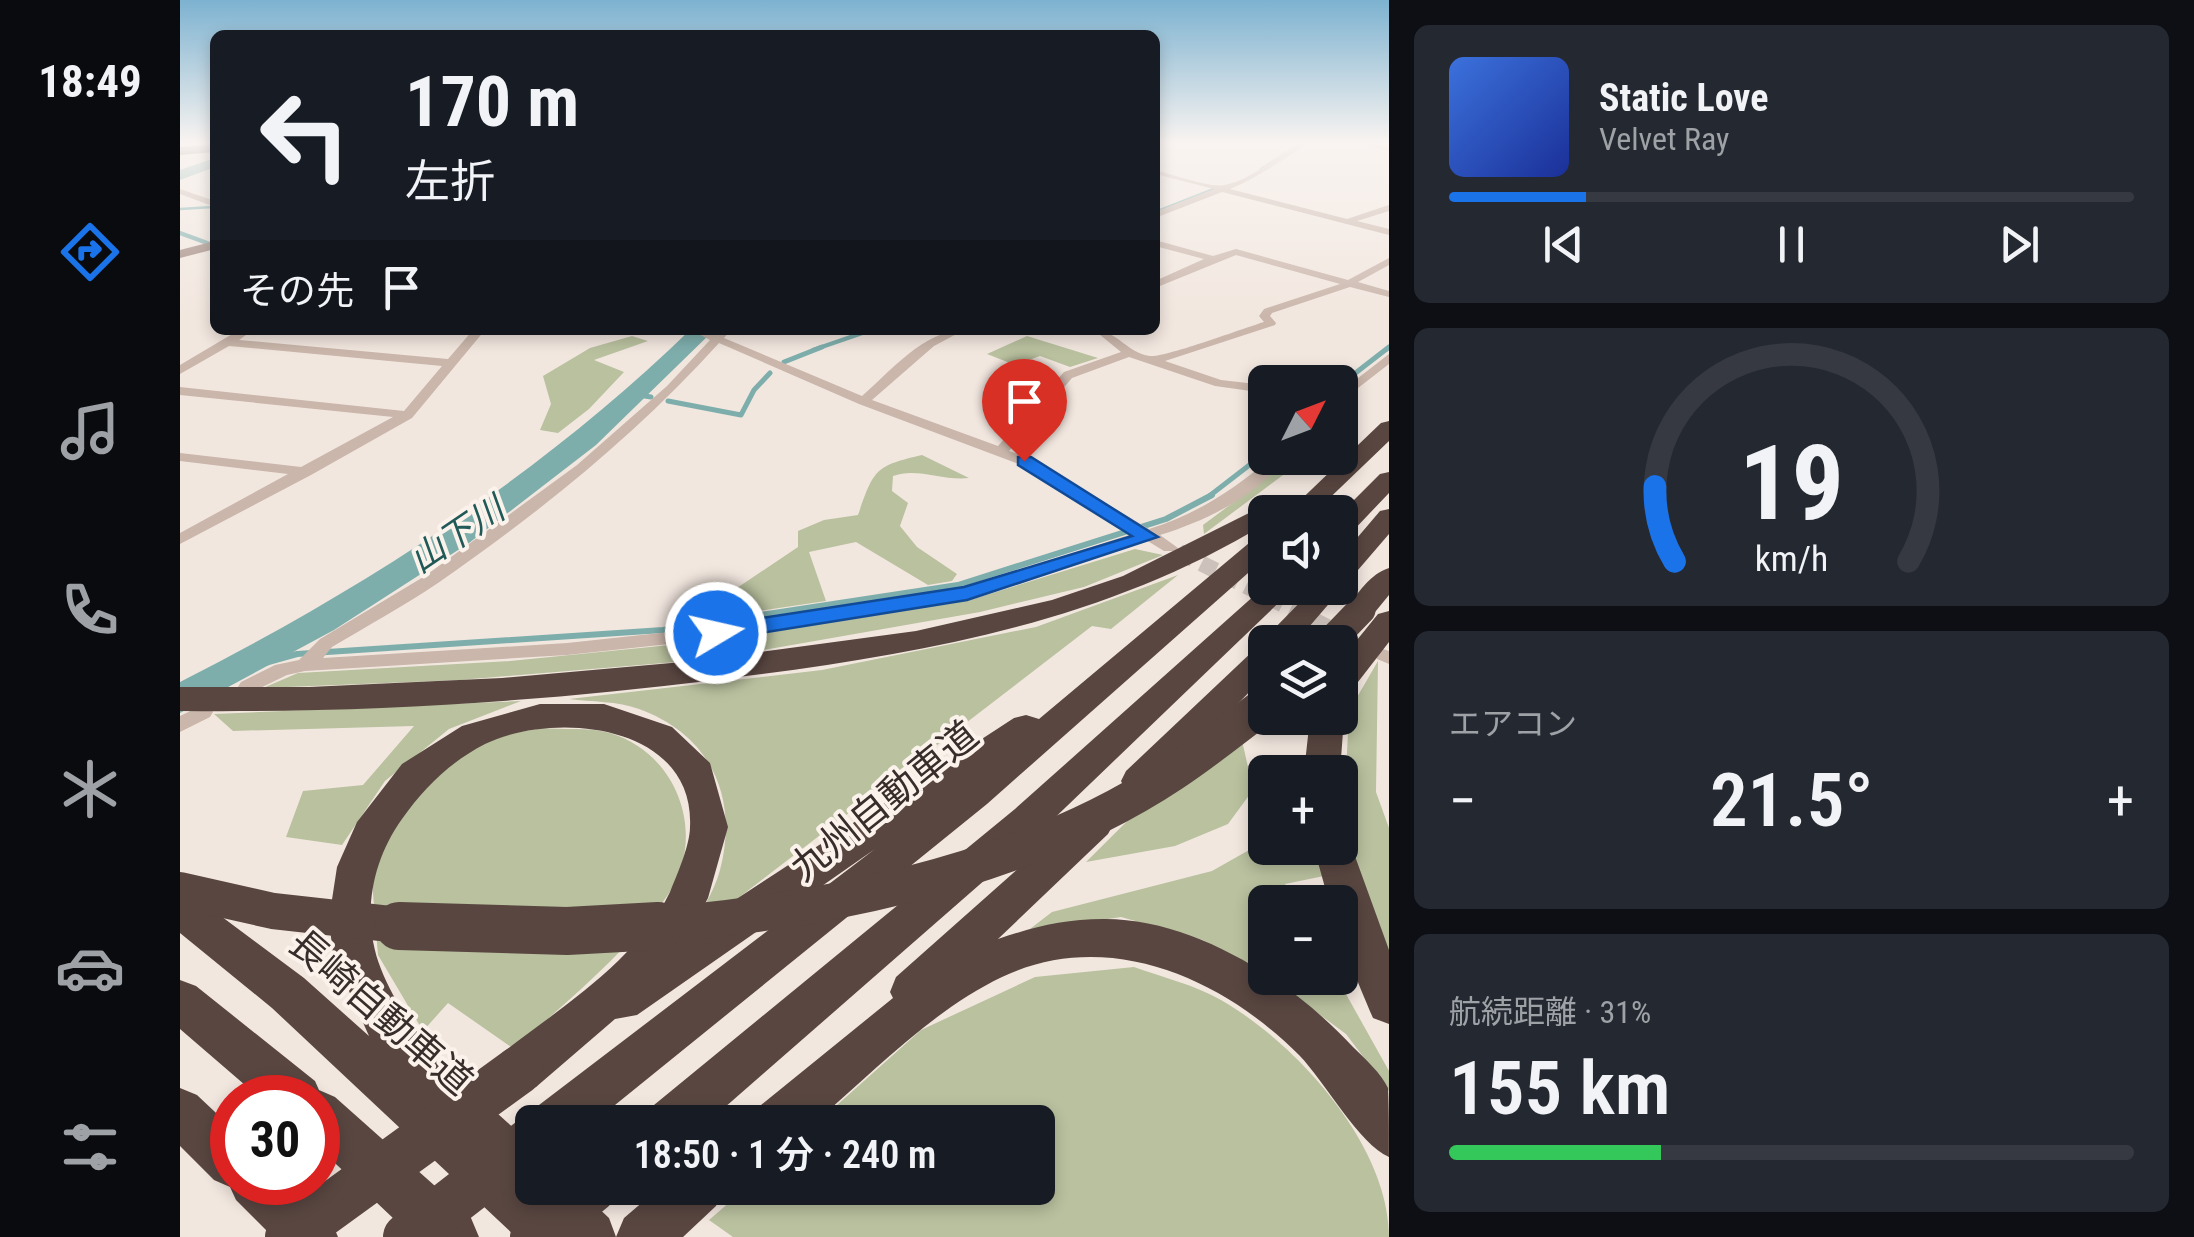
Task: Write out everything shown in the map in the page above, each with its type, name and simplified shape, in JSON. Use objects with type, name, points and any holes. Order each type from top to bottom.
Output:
[{"type":"highway","points":[[1358,438],[1389,411]]},
{"type":"highway","points":[[1318,495],[1389,428]]},
{"type":"highway","points":[[1288,495],[1314,475]]},
{"type":"highway","points":[[1358,511],[1389,479]]},
{"type":"highway","points":[[1358,555],[1389,518]]},
{"type":"highway","points":[[198,704],[553,686],[718,669],[891,644],[1085,598],[1202,551],[1248,523]]},
{"type":"highway","name":"九州自動車道","points":[[579,1105],[974,794],[1248,559]]},
{"type":"highway","points":[[1358,649],[1389,577]]},
{"type":"highway","points":[[289,1237],[520,1070],[962,772],[1137,642],[1204,599]]},
{"type":"highway","points":[[691,1105],[1028,820],[1262,605]]},
{"type":"highway","points":[[1294,625],[1314,605]]},
{"type":"highway","points":[[787,1105],[1154,768],[1248,674]]},
{"type":"highway","points":[[515,1183],[376,1006],[351,942],[353,881],[376,822],[413,774],[439,754],[477,732],[520,717],[548,712],[603,714],[652,732],[685,760],[706,798],[706,847],[687,900],[642,960],[520,1070]]},
{"type":"highway","points":[[180,892],[295,914],[482,933],[589,932],[705,922],[826,904],[960,868],[1057,832],[1138,793],[1199,756],[1248,718]]},
{"type":"highway","points":[[1338,865],[1353,914],[1389,1003]]},
{"type":"highway","points":[[180,892],[292,986],[365,1062]]},
{"type":"highway","name":"長崎自動車道","points":[[180,909],[288,993],[515,1188]]},
{"type":"highway","points":[[799,1105],[948,986],[1029,947],[1106,938],[1182,953],[1258,992],[1334,1055],[1389,1132]]},
{"type":"highway","points":[[180,1001],[270,1075]]},
{"type":"highway","points":[[340,1134],[452,1237]]},
{"type":"highway","name":"九州自動車道","points":[[406,1237],[515,1154]]},
{"type":"highway","points":[[279,1205],[314,1237]]},
{"type":"highway","points":[[287,1205],[314,1237]]},
{"type":"highway","points":[[305,1205],[338,1237]]},
{"type":"highway","points":[[533,1205],[555,1237]]},
{"type":"highway","points":[[537,1205],[590,1237]]},
{"type":"street","points":[[1160,213],[1192,201]]},
{"type":"street","points":[[1270,201],[1389,232]]},
{"type":"street","points":[[1349,220],[1389,208]]},
{"type":"street","points":[[1160,244],[1214,259]]},
{"type":"street","points":[[180,254],[210,246]]},
{"type":"street","points":[[1160,284],[1236,252],[1389,294]]},
{"type":"street","points":[[1154,362],[1271,323],[1264,316],[1268,311],[1348,283],[1389,261]]},
{"type":"street","points":[[180,370],[238,335]]},
{"type":"street","points":[[180,539],[407,415],[475,335]]},
{"type":"street","points":[[306,665],[326,643],[431,580],[567,479],[646,412],[712,335]]},
{"type":"street","points":[[715,335],[863,401],[1001,451],[1170,548]]},
{"type":"street","points":[[863,401],[930,344],[948,335]]},
{"type":"street","points":[[1106,335],[1129,353],[1232,386],[1248,387]]},
{"type":"street","points":[[226,342],[449,364]]},
{"type":"street","points":[[1001,451],[1068,375],[1129,353]]},
{"type":"street","points":[[1358,383],[1389,358]]},
{"type":"street","points":[[180,391],[407,415]]},
{"type":"street","points":[[180,458],[306,472]]},
{"type":"street","points":[[248,687],[282,670],[306,665],[567,649],[716,633],[967,593],[1137,531],[1189,521],[1238,493],[1259,475]]},
{"type":"street","points":[[180,724],[198,704]]},
{"type":"green space","points":[[632,336],[648,341],[594,360],[624,372],[589,409],[558,433],[540,430],[551,404],[543,376],[590,348]]},
{"type":"green space","points":[[1027,336],[1098,358],[1070,367],[1040,356],[1015,365],[987,354]]},
{"type":"green space","points":[[922,455],[969,478],[911,473],[893,476],[892,491],[908,503],[900,526],[917,547],[957,574],[952,581],[928,585],[856,542],[809,552],[826,601],[739,614],[731,592],[798,547],[798,531],[824,520],[858,515],[878,472]]},
{"type":"green space","points":[[1270,475],[1283,475],[1256,495],[1248,495],[1248,501],[1204,534],[1203,525]]},
{"type":"green space","points":[[1135,549],[1163,555],[1084,587],[980,612],[712,659],[460,680],[263,688],[298,673],[510,661],[700,642],[970,600]]},
{"type":"green space","points":[[1178,575],[1111,629],[1092,626],[685,939],[714,888],[725,843],[722,794],[714,772],[685,735],[664,720],[631,706],[569,699],[822,670],[1036,627]]},
{"type":"green space","points":[[1378,661],[1376,792],[1389,828],[1389,958],[1361,895],[1356,865],[1358,755],[1347,755],[1348,735],[1358,735],[1358,695]]},
{"type":"green space","points":[[521,701],[449,729],[385,781],[342,845],[286,837],[303,791],[363,785],[414,726],[233,731],[214,714]]},
{"type":"green space","points":[[1236,713],[1248,767],[1248,797],[1228,824],[1175,846],[1086,862]]},
{"type":"green space","points":[[542,728],[610,733],[654,759],[670,779],[685,826],[685,851],[678,876],[665,899],[631,939],[514,1049],[448,1003],[423,1031],[378,955],[372,881],[396,814],[437,769],[488,738]]},
{"type":"green space","points":[[1248,851],[1248,865],[1321,865],[1324,876],[1286,885],[1248,885],[1248,965],[1203,940],[1121,917],[1026,932],[1052,912],[1212,871]]},
{"type":"green space","points":[[1134,967],[1221,1000],[1250,1019],[1307,1070],[1356,1133],[1385,1202],[1389,1237],[733,1237],[709,1220],[726,1205],[1055,1205],[1055,1105],[837,1105],[921,1030],[1035,977]]},
{"type":"green space","points":[[1293,995],[1347,995],[1389,1071],[1389,1091],[1346,1034]]},
{"type":"waterway","points":[[1160,210],[1184,201]]},
{"type":"waterway","points":[[180,209],[210,207]]},
{"type":"waterway","points":[[184,235],[180,233],[210,244]]},
{"type":"waterway","name":"山下川","points":[[180,699],[322,622],[458,536],[586,439],[698,335]]},
{"type":"waterway","points":[[813,350],[856,335]]},
{"type":"waterway","points":[[784,362],[822,347]]},
{"type":"waterway","points":[[1358,371],[1389,347],[1386,350]]},
{"type":"waterway","points":[[668,401],[741,415],[754,390],[770,373]]},
{"type":"waterway","points":[[638,395],[651,397]]},
{"type":"waterway","points":[[1208,497],[1248,466]]},
{"type":"waterway","points":[[233,672],[297,654],[663,630],[958,585],[1166,519],[1212,495]]},
{"type":"tunnel","points":[[1179,552],[1375,651]]},
{"type":"route","points":[[716,633],[967,593],[1148,537],[1024,461]]}]
